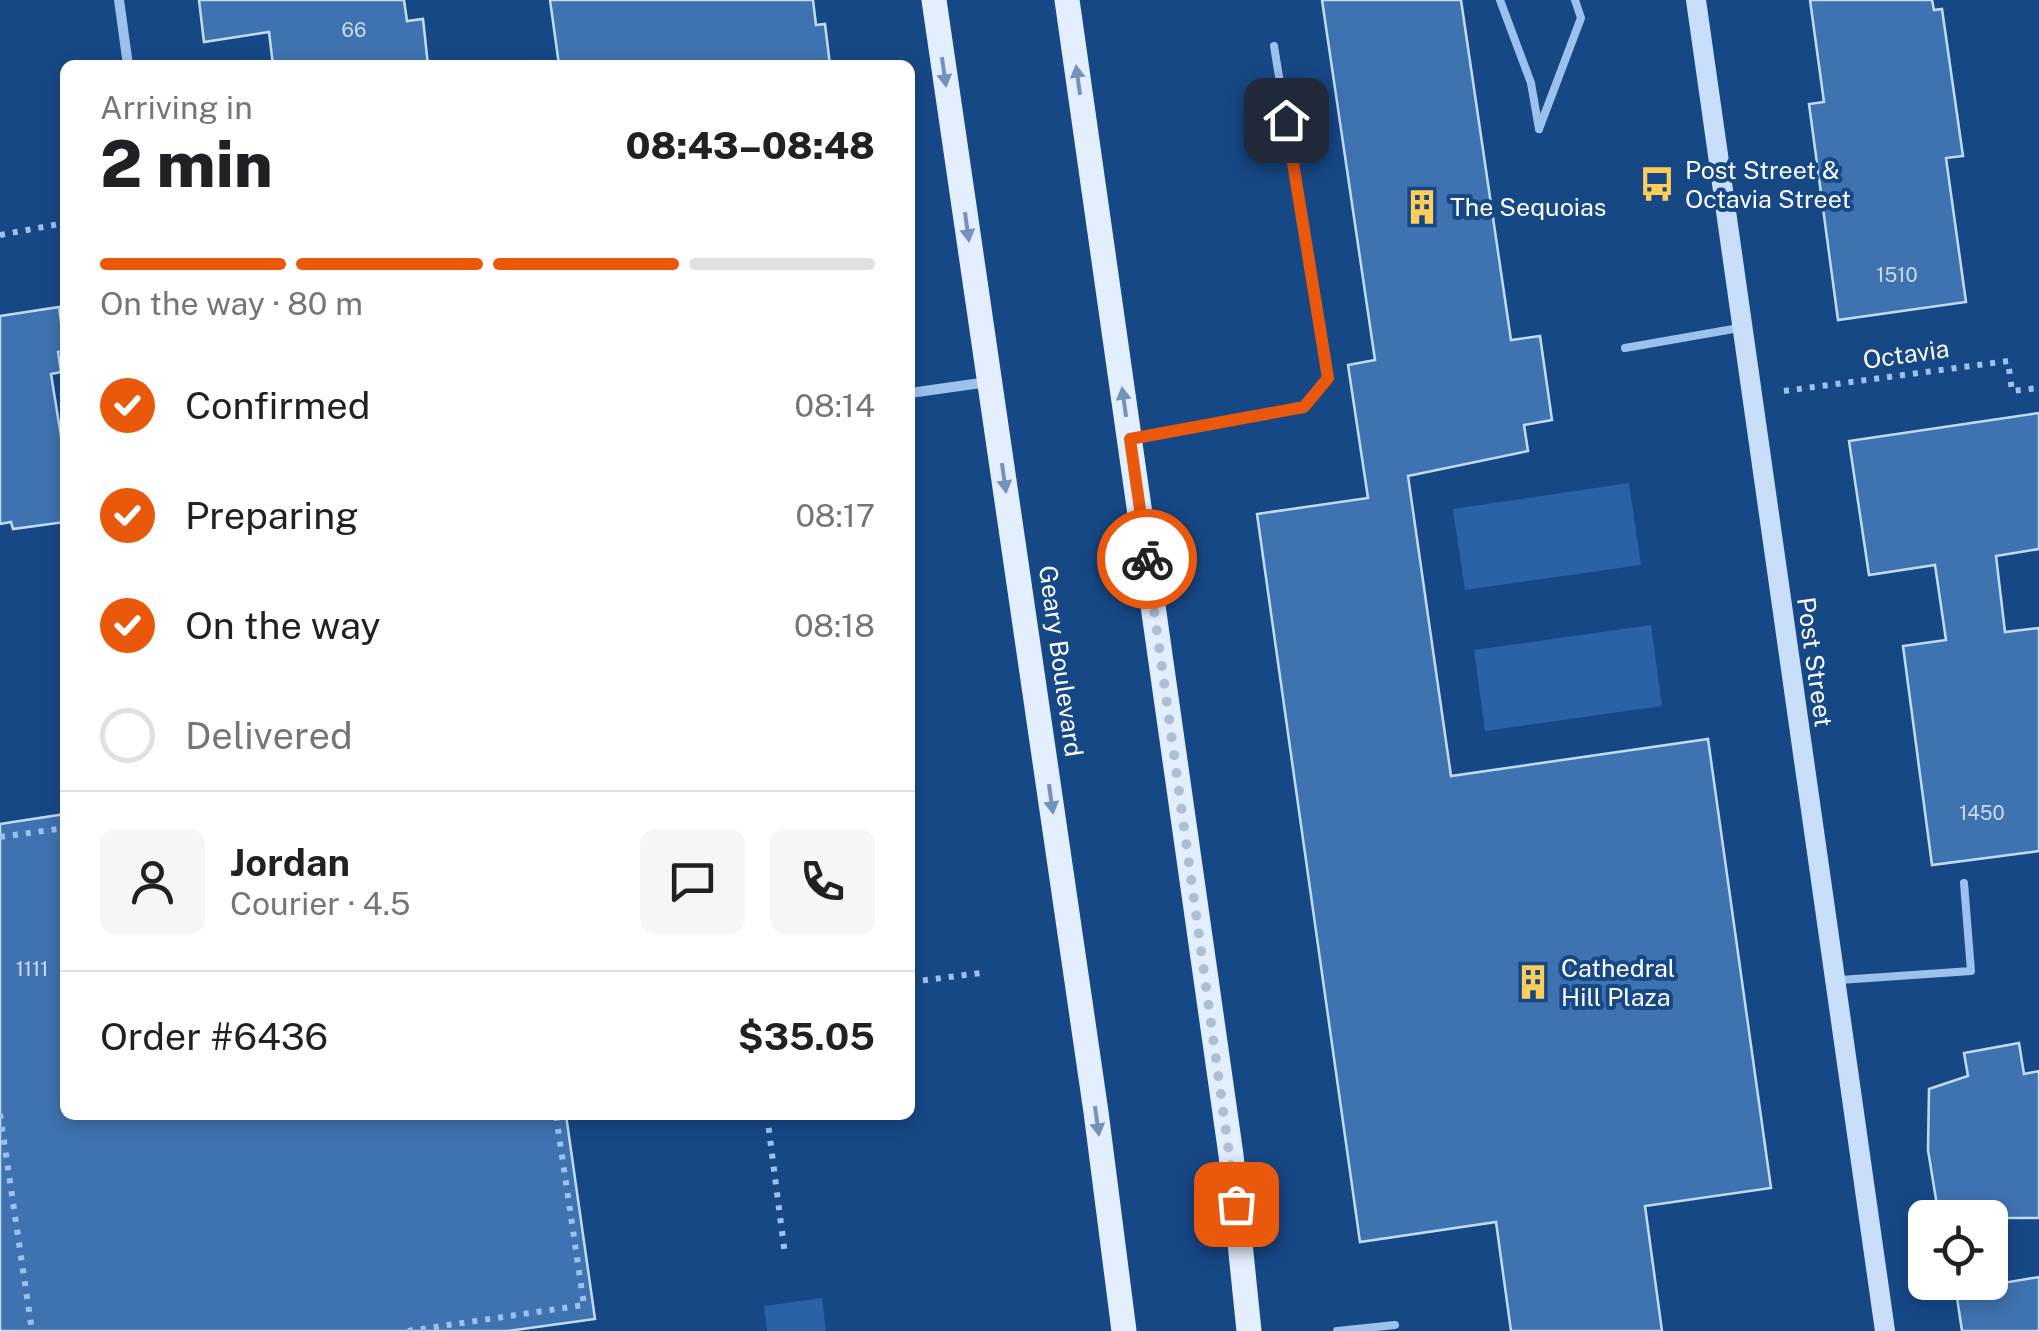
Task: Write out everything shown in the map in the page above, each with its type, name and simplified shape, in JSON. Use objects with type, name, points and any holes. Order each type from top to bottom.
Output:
[{"type":"main road","name":"Geary Boulevard","points":[[934,0],[1124,1331]]},
{"type":"main road","points":[[1067,0],[1231,1154],[1248,1331]]},
{"type":"street","points":[[118,0],[127,60]]},
{"type":"street","name":"Post Street","points":[[1696,0],[1885,1331]]},
{"type":"street","points":[[915,392],[990,381]]},
{"type":"lane","points":[[1500,0],[1531,83],[1539,129],[1581,18],[1575,0]]},
{"type":"lane","points":[[1130,439],[1304,407],[1328,378],[1274,46]]},
{"type":"lane","points":[[1625,348],[1743,327]]},
{"type":"lane","points":[[1835,981],[1971,971],[1964,883]]},
{"type":"lane","points":[[1337,1331],[1394,1326]]},
{"type":"path","points":[[0,235],[60,224]]},
{"type":"path","name":"Octavia","points":[[1752,395],[2008,361],[2012,391],[2039,388]]},
{"type":"path","points":[[0,837],[60,829]]},
{"type":"path","points":[[915,981],[981,973]]},
{"type":"path","points":[[0,1114],[32,1331]]},
{"type":"path","points":[[408,1331],[584,1305],[557,1120]]},
{"type":"path","points":[[768,1120],[785,1256]]},
{"type":"shaded area","points":[[1629,483],[1641,565],[1465,590],[1453,509]]},
{"type":"shaded area","points":[[1651,625],[1662,706],[1485,731],[1474,650]]},
{"type":"shaded area","points":[[822,1298],[826,1331],[767,1331],[764,1306]]},
{"type":"building","points":[[199,0],[404,0],[407,21],[423,19],[427,60],[272,60],[269,32],[204,42]]},
{"type":"building","points":[[550,0],[813,0],[816,25],[825,24],[829,60],[558,60]]},
{"type":"building","name":"Cathedral Hill Plaza","points":[[1322,0],[1461,0],[1511,340],[1540,336],[1552,420],[1524,425],[1528,451],[1408,476],[1451,776],[1708,739],[1771,1188],[1645,1206],[1662,1331],[1511,1331],[1496,1222],[1360,1242],[1257,514],[1368,498],[1348,365],[1375,360]]},
{"type":"building","points":[[1810,0],[1932,0],[1934,10],[1942,9],[1963,156],[1946,158],[1966,302],[1838,320],[1809,104],[1824,102]]},
{"type":"building","points":[[59,307],[60,372],[51,374],[60,430],[60,523],[13,529],[11,522],[0,524],[0,316]]},
{"type":"building","points":[[2039,413],[2039,549],[1996,556],[2005,632],[2039,628],[2039,851],[1932,865],[1903,646],[1946,640],[1935,565],[1869,575],[1849,441]]},
{"type":"building","points":[[60,815],[60,1120],[567,1120],[595,1319],[508,1331],[0,1331],[0,824]]},
{"type":"building","points":[[2019,1043],[2024,1074],[2039,1071],[2039,1218],[2008,1218],[2008,1200],[1936,1200],[1928,1150],[1929,1089],[1968,1076],[1964,1053]]},
{"type":"building","points":[[2039,1277],[2039,1331],[1962,1331],[1957,1300],[2008,1300],[2008,1282]]},
{"type":"way so far","points":[[1147,559],[1236,1204]]},
{"type":"place","name":"Post Street & Octavia Street","points":[[1657,184]]},
{"type":"place","name":"The Sequoias","points":[[1422,207]]},
{"type":"place","name":"Cathedral Hill Plaza","points":[[1533,982]]},
{"type":"route","points":[[1147,559],[1130,439],[1304,407],[1328,378],[1286,120]]}]
